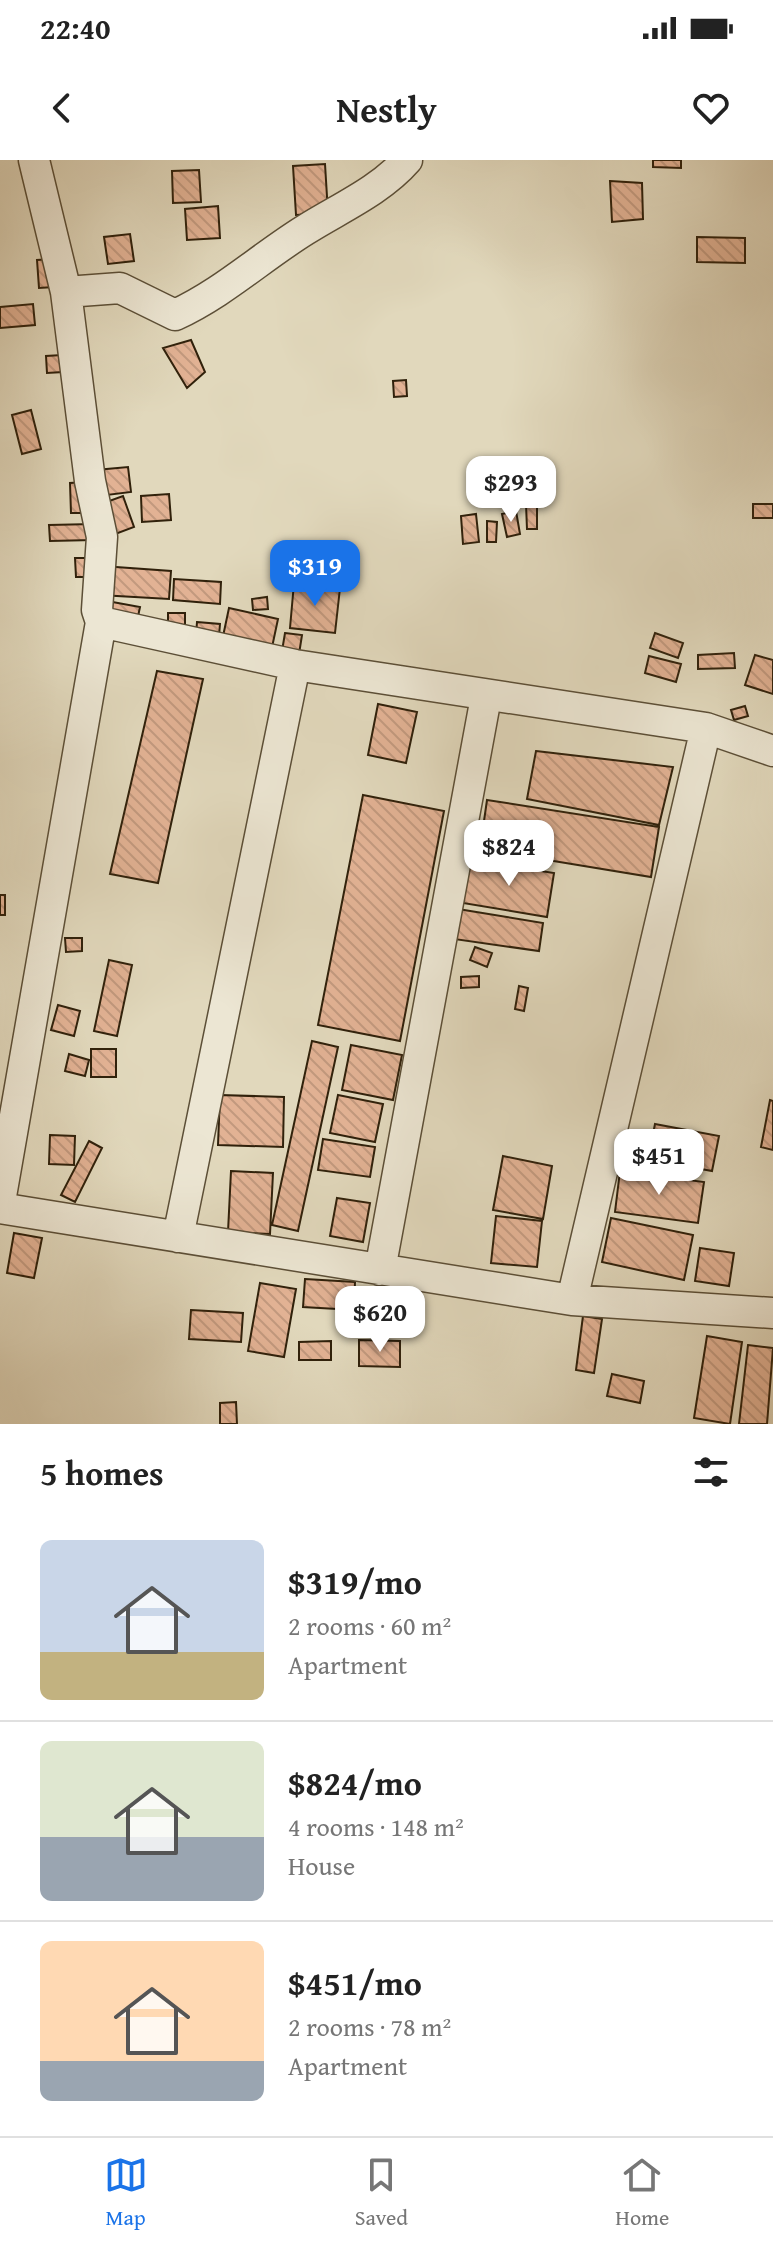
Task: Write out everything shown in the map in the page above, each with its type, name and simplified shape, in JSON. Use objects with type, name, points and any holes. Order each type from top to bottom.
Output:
[{"type":"street","points":[[34,160],[66,292],[90,481],[102,537],[97,585],[97,610],[101,622],[0,1205],[178,1237],[572,1300],[773,1313]]},
{"type":"street","points":[[66,292],[120,288],[175,315],[208,300],[407,160]]},
{"type":"street","points":[[101,622],[295,665],[486,697],[706,728],[773,751]]},
{"type":"street","points":[[178,1237],[295,665]]},
{"type":"street","points":[[380,1270],[486,697]]},
{"type":"street","points":[[572,1300],[706,728]]},
{"type":"building","points":[[653,160],[681,160],[681,168],[653,167]]},
{"type":"building","points":[[325,164],[328,213],[296,215],[293,166]]},
{"type":"building","points":[[199,170],[201,202],[173,203],[172,171]]},
{"type":"building","points":[[610,181],[642,183],[643,219],[612,222]]},
{"type":"building","points":[[218,206],[220,238],[187,240],[185,209]]},
{"type":"building","points":[[130,234],[134,261],[108,264],[104,237]]},
{"type":"building","points":[[697,237],[745,238],[745,263],[697,262]]},
{"type":"building","points":[[52,259],[54,287],[39,288],[37,260]]},
{"type":"building","points":[[33,304],[35,325],[0,328],[0,307]]},
{"type":"building","points":[[191,340],[205,372],[187,388],[163,348]]},
{"type":"building","points":[[62,355],[63,372],[47,373],[46,356]]},
{"type":"building","points":[[406,380],[407,396],[394,397],[393,381]]},
{"type":"building","points":[[31,410],[41,449],[22,454],[12,415]]},
{"type":"building","points":[[128,467],[131,492],[99,496],[96,470]]},
{"type":"building","points":[[86,482],[86,513],[71,513],[70,483]]},
{"type":"building","points":[[169,494],[171,520],[142,522],[141,496]]},
{"type":"building","points":[[123,496],[134,527],[110,536],[98,505]]},
{"type":"building","points":[[526,504],[537,504],[537,529],[527,529]]},
{"type":"building","points":[[753,504],[773,504],[773,518],[753,518]]},
{"type":"building","points":[[516,511],[520,534],[507,537],[502,514]]},
{"type":"building","points":[[476,514],[479,542],[463,544],[461,516]]},
{"type":"building","points":[[487,521],[497,522],[496,542],[487,542]]},
{"type":"building","points":[[93,524],[93,540],[50,541],[49,525]]},
{"type":"building","points":[[75,558],[86,558],[87,577],[76,577]]},
{"type":"building","points":[[102,566],[171,571],[169,599],[100,595]]},
{"type":"building","points":[[174,579],[221,582],[220,604],[173,600]]},
{"type":"building","points":[[294,583],[340,588],[335,633],[290,628]]},
{"type":"building","points":[[267,597],[268,609],[253,610],[252,599]]},
{"type":"building","points":[[107,601],[140,607],[136,626],[104,620]]},
{"type":"building","points":[[229,608],[278,619],[271,652],[222,641]]},
{"type":"building","points":[[168,613],[185,613],[185,631],[168,630]]},
{"type":"building","points":[[197,622],[220,624],[219,636],[196,635]]},
{"type":"building","points":[[285,633],[302,635],[299,654],[282,651]]},
{"type":"building","points":[[655,633],[683,643],[678,658],[650,648]]},
{"type":"building","points":[[734,653],[735,668],[698,669],[698,655]]},
{"type":"building","points":[[755,655],[773,660],[773,694],[745,685]]},
{"type":"building","points":[[649,656],[681,664],[676,682],[645,673]]},
{"type":"building","points":[[157,671],[203,679],[158,883],[110,874]]},
{"type":"building","points":[[378,704],[417,712],[406,763],[368,755]]},
{"type":"building","points":[[745,706],[748,716],[734,720],[731,710]]},
{"type":"building","points":[[536,751],[673,767],[659,825],[527,799]]},
{"type":"building","points":[[363,795],[444,811],[400,1041],[318,1025]]},
{"type":"building","points":[[487,800],[659,827],[651,877],[480,849]]},
{"type":"building","points":[[470,860],[554,873],[547,917],[463,903]]},
{"type":"building","points":[[0,895],[5,895],[5,915],[0,915]]},
{"type":"building","points":[[458,909],[543,923],[539,951],[454,939]]},
{"type":"building","points":[[65,938],[82,938],[82,951],[66,952]]},
{"type":"building","points":[[475,947],[492,953],[487,967],[470,960]]},
{"type":"building","points":[[109,960],[132,965],[117,1036],[94,1031]]},
{"type":"building","points":[[479,976],[479,987],[461,988],[461,977]]},
{"type":"building","points":[[519,986],[528,988],[524,1011],[515,1009]]},
{"type":"building","points":[[58,1005],[80,1011],[74,1036],[51,1030]]},
{"type":"building","points":[[312,1041],[338,1047],[298,1231],[272,1225]]},
{"type":"building","points":[[351,1045],[402,1055],[393,1100],[342,1090]]},
{"type":"building","points":[[91,1049],[116,1049],[116,1077],[91,1077]]},
{"type":"building","points":[[69,1054],[89,1060],[85,1076],[65,1071]]},
{"type":"building","points":[[220,1095],[284,1097],[283,1147],[218,1145]]},
{"type":"building","points":[[338,1095],[383,1104],[375,1142],[330,1133]]},
{"type":"building","points":[[770,1100],[773,1101],[773,1150],[761,1147]]},
{"type":"building","points":[[655,1124],[719,1136],[712,1171],[648,1159]]},
{"type":"building","points":[[50,1135],[75,1136],[74,1165],[49,1164]]},
{"type":"building","points":[[323,1139],[375,1147],[370,1177],[318,1170]]},
{"type":"building","points":[[89,1141],[102,1148],[75,1202],[61,1195]]},
{"type":"building","points":[[503,1156],[552,1166],[543,1219],[493,1210]]},
{"type":"building","points":[[231,1171],[273,1173],[270,1234],[228,1232]]},
{"type":"building","points":[[620,1171],[704,1182],[698,1223],[615,1212]]},
{"type":"building","points":[[337,1198],[370,1203],[363,1242],[330,1236]]},
{"type":"building","points":[[496,1216],[542,1221],[537,1267],[491,1263]]},
{"type":"building","points":[[611,1218],[693,1235],[684,1280],[602,1262]]},
{"type":"building","points":[[14,1233],[42,1238],[34,1278],[7,1273]]},
{"type":"building","points":[[700,1248],[734,1253],[729,1286],[695,1281]]},
{"type":"building","points":[[305,1279],[355,1282],[354,1310],[303,1307]]},
{"type":"building","points":[[260,1283],[296,1289],[284,1357],[248,1351]]},
{"type":"building","points":[[366,1295],[396,1295],[396,1331],[365,1330]]},
{"type":"building","points":[[191,1310],[243,1313],[241,1342],[189,1339]]},
{"type":"building","points":[[583,1316],[602,1319],[594,1373],[576,1370]]},
{"type":"building","points":[[707,1336],[742,1342],[730,1424],[694,1418]]},
{"type":"building","points":[[359,1340],[400,1341],[400,1367],[359,1366]]},
{"type":"building","points":[[331,1341],[331,1360],[299,1360],[299,1342]]},
{"type":"building","points":[[748,1345],[773,1348],[767,1424],[739,1424]]},
{"type":"building","points":[[612,1374],[644,1381],[640,1403],[607,1396]]},
{"type":"building","points":[[236,1402],[237,1424],[220,1424],[220,1403]]}]
